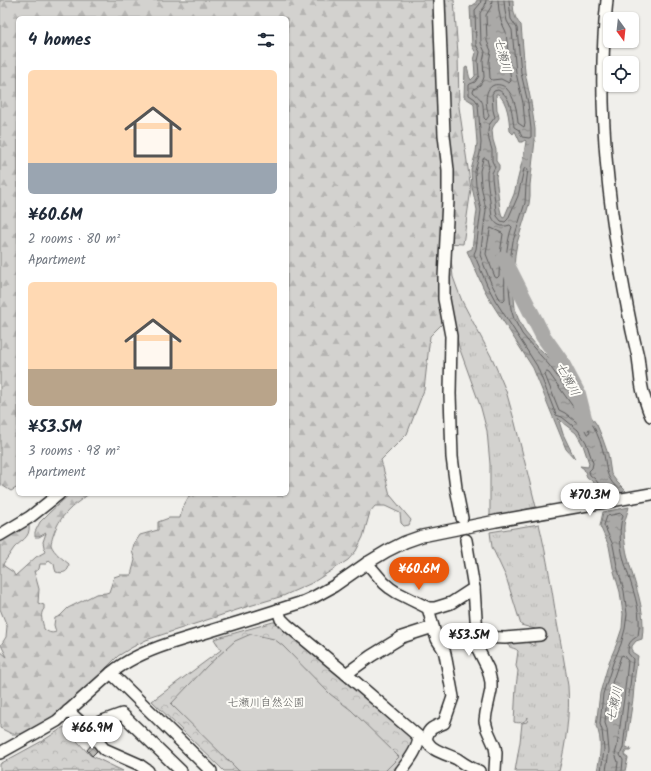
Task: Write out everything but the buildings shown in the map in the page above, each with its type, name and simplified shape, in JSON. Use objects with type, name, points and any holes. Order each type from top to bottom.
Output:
[{"type":"street","points":[[439,0],[444,128],[448,170],[444,299],[451,336],[450,394],[452,456],[462,518]]},
{"type":"street","points":[[607,0],[603,45],[603,91],[604,128],[610,191],[618,252],[643,395],[651,416]]},
{"type":"street","points":[[0,753],[50,725],[111,673],[136,656],[154,648],[303,602],[326,591],[367,563],[396,547],[422,536],[651,494]]},
{"type":"street","points":[[0,535],[30,517],[56,496]]},
{"type":"street","points":[[466,540],[474,588],[479,652],[488,670],[491,682],[485,721],[495,746],[495,771]]},
{"type":"street","points":[[367,563],[390,588],[428,608],[448,605],[474,588]]},
{"type":"street","points":[[401,771],[416,750],[419,742],[433,727],[444,722],[453,697],[446,654],[438,640],[428,608]]},
{"type":"street","points":[[278,610],[281,619],[287,625],[423,738],[432,748],[479,771]]},
{"type":"street","points":[[346,674],[364,660],[402,637],[433,627]]},
{"type":"street","points":[[478,637],[505,638],[540,635]]},
{"type":"street","points":[[111,673],[211,771]]},
{"type":"street","points":[[68,711],[86,727],[104,749],[138,764],[148,771]]},
{"type":"street","points":[[86,727],[122,714],[181,771]]},
{"type":"green space","points":[[0,0],[454,0],[458,54],[459,107],[471,189],[463,244],[447,243],[449,317],[430,336],[424,390],[407,434],[381,460],[390,495],[411,520],[409,525],[404,526],[401,523],[400,513],[385,506],[375,506],[370,512],[363,537],[356,551],[348,560],[312,583],[283,596],[146,640],[118,656],[71,703],[50,720],[24,734],[12,734],[0,728],[0,651],[7,657],[1,645],[6,637],[7,626],[0,609],[0,542],[27,524],[29,525],[27,536],[14,548],[3,564],[13,572],[15,576],[36,557],[45,552],[43,542],[46,533],[39,537],[35,537],[35,532],[40,522],[68,496],[86,496],[72,507],[63,517],[56,529],[52,541],[51,545],[54,551],[69,564],[67,571],[61,573],[56,572],[54,564],[49,560],[46,564],[40,564],[39,569],[34,571],[39,589],[38,603],[44,605],[42,616],[44,629],[54,633],[56,632],[54,625],[55,618],[60,616],[68,608],[96,594],[109,592],[114,577],[120,575],[131,575],[135,560],[132,551],[134,544],[140,535],[158,530],[158,522],[169,518],[180,518],[182,509],[189,496],[289,496],[289,16],[16,16],[16,488],[11,491],[0,484]]},
{"type":"green space","points":[[447,243],[453,277],[462,301],[493,360],[506,391],[536,507],[490,517],[490,464],[487,431],[481,408],[459,347],[441,265]]},
{"type":"green space","points":[[539,524],[568,686],[567,729],[559,771],[515,771],[522,723],[527,722],[528,717],[522,722],[514,722],[518,651],[509,646],[507,643],[524,642],[534,646],[535,629],[521,625],[506,577],[492,547],[490,532]]},
{"type":"green space","name":"七瀬川自然公園","points":[[273,622],[278,622],[413,735],[415,742],[396,771],[224,771],[152,701],[221,650],[214,639]]},
{"type":"green space","name":"七瀬川自然公園","points":[[251,634],[274,639],[283,646],[330,694],[351,710],[399,757],[385,771],[239,771],[171,704],[208,665],[235,641]]},
{"type":"green space","points":[[64,727],[90,755],[123,771],[0,771],[0,764],[44,740]]},
{"type":"water","points":[[477,0],[513,0],[515,17],[521,25],[525,72],[535,129],[535,140],[529,204],[517,243],[515,255],[513,287],[515,308],[518,318],[525,332],[553,362],[597,425],[608,454],[611,474],[627,492],[602,497],[598,488],[587,477],[584,469],[580,466],[588,467],[589,463],[583,445],[576,433],[558,418],[563,434],[575,459],[566,449],[533,368],[491,302],[467,251],[472,249],[477,210],[472,187],[471,170],[477,143],[474,105],[464,97],[465,68],[467,67],[471,80],[475,76],[474,60],[476,53],[472,46],[470,7],[475,4]],"holes":[[[496,94],[498,94],[507,111],[510,131],[513,134],[515,131],[520,142],[526,141],[514,194],[504,218],[502,217],[500,209],[496,177],[499,165],[496,161],[496,150],[492,130],[499,118]]]},
{"type":"water","points":[[629,507],[624,525],[625,545],[642,611],[643,625],[642,639],[636,641],[632,646],[632,652],[638,656],[626,744],[626,747],[631,749],[630,751],[626,751],[624,755],[628,758],[625,771],[597,771],[600,754],[600,736],[596,726],[600,693],[609,662],[622,628],[623,614],[620,592],[613,568],[609,546],[600,526],[603,512]]},
{"type":"waterway","name":"七瀬川","points":[[504,259],[543,336],[560,360],[578,394],[585,422]]}]
